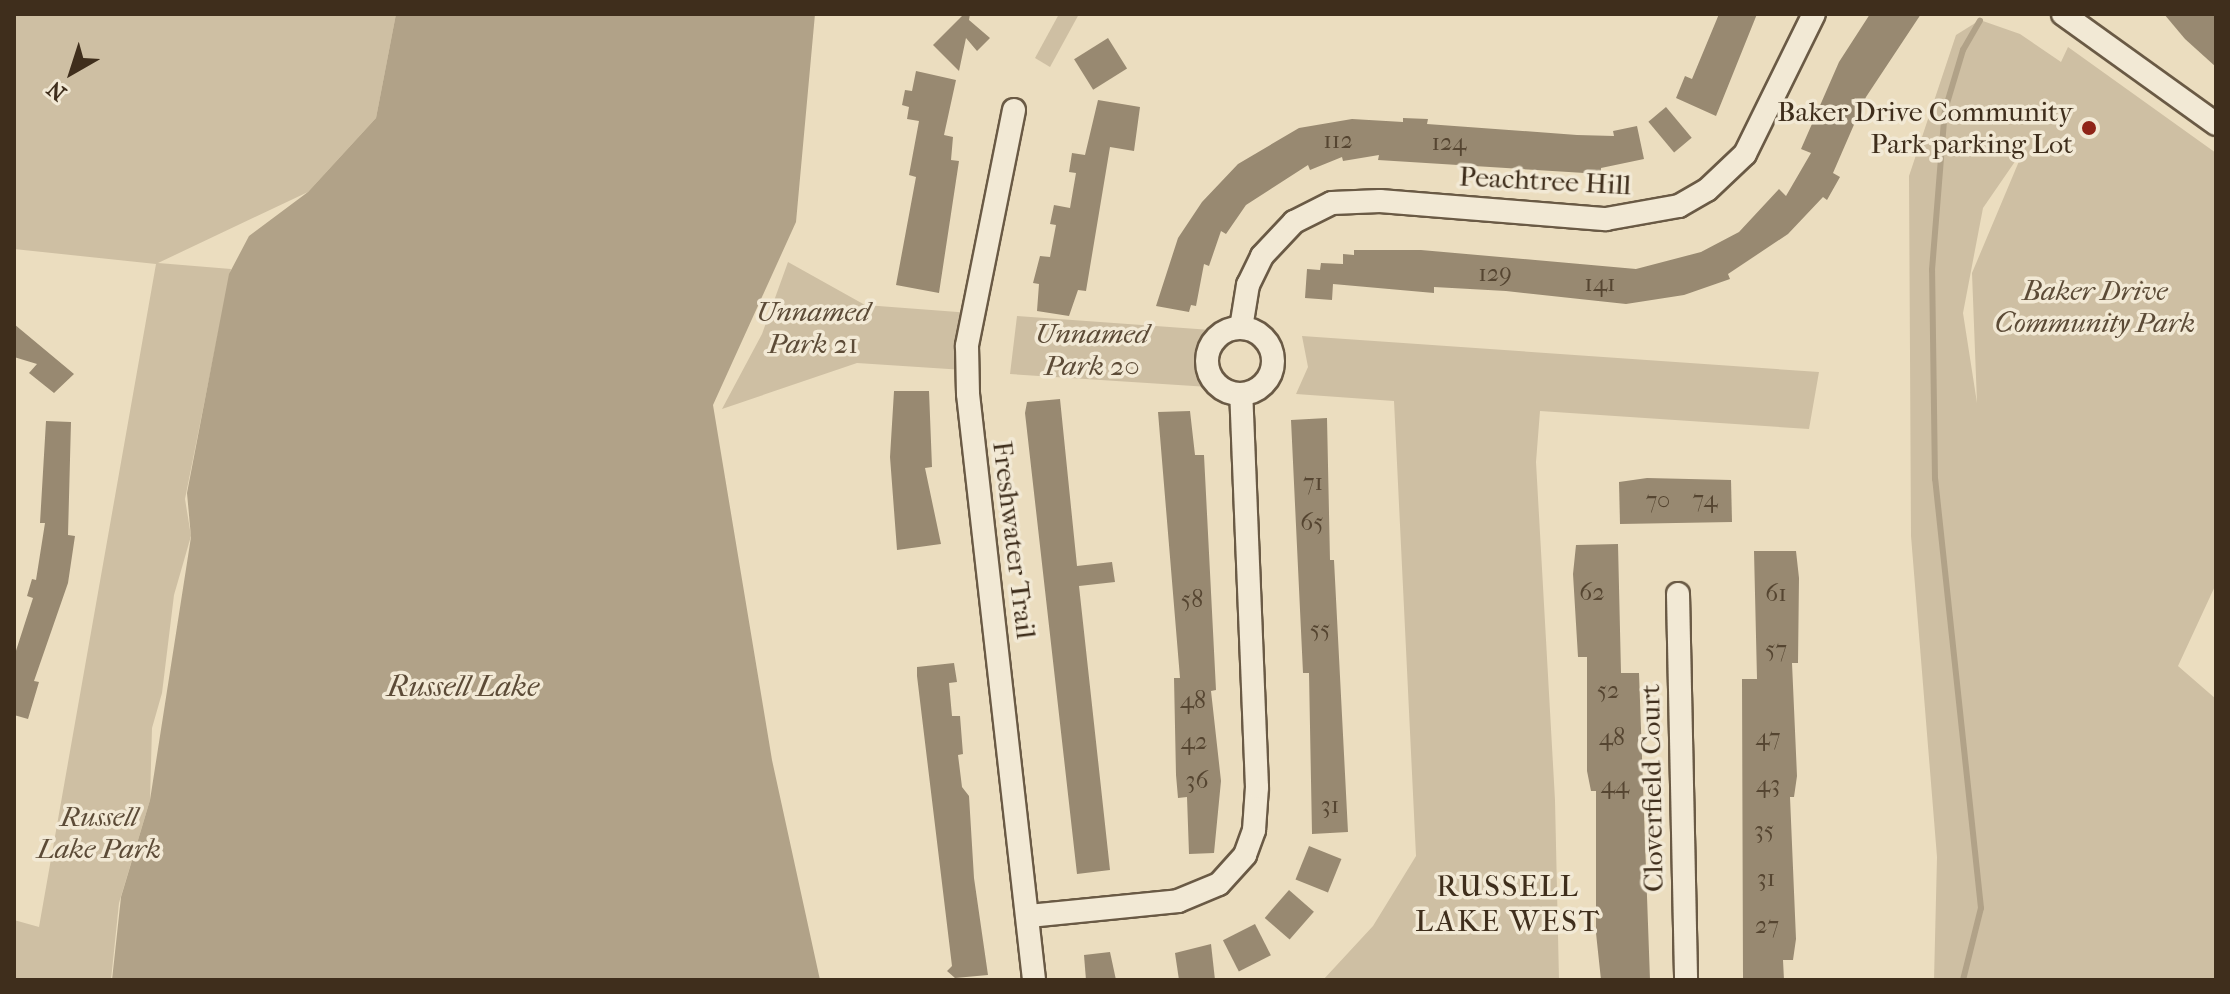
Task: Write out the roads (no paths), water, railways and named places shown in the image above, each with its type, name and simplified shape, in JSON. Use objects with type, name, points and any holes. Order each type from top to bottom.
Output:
[{"type":"street","name":"Peachtree Hill","points":[[1241,328],[1248,285],[1262,256],[1294,222],[1332,203],[1380,201],[1606,219],[1679,206],[1728,173],[1745,154],[1814,14]]},
{"type":"street","points":[[2063,14],[2216,124]]},
{"type":"street","name":"Freshwater Trail","points":[[1014,110],[967,346],[970,437],[1029,916],[1034,980]]},
{"type":"street","points":[[1241,328],[1262,336],[1273,359],[1262,386],[1241,394],[1221,388],[1208,360],[1221,334],[1241,328]]},
{"type":"street","points":[[1029,916],[1164,903],[1197,894],[1229,875],[1249,844],[1257,787],[1241,394]]},
{"type":"street","name":"Cloverfield Court","points":[[1678,594],[1686,980]]},
{"type":"water","name":"Russell Lake","points":[[396,14],[815,14],[796,222],[713,405],[772,760],[820,980],[112,980],[121,897],[150,800],[191,537],[187,493],[229,274],[249,236],[308,192],[376,118]]},
{"type":"waterway","points":[[1963,980],[1981,908],[1935,479],[1932,270],[1945,110],[1963,50],[1980,20]]},
{"type":"place","name":"Baker Drive Community Park parking Lot","points":[[2089,128]]},
{"type":"district","name":"RUSSELL LAKE WEST","points":[[1508,904]]},
{"type":"park label","name":"Baker Drive Community Park","points":[[2095,307]]},
{"type":"park label","name":"Unnamed Park 21","points":[[813,328]]},
{"type":"park label","name":"Unnamed Park 20","points":[[1092,350]]},
{"type":"park label","name":"Russell Lake Park","points":[[99,833]]}]
